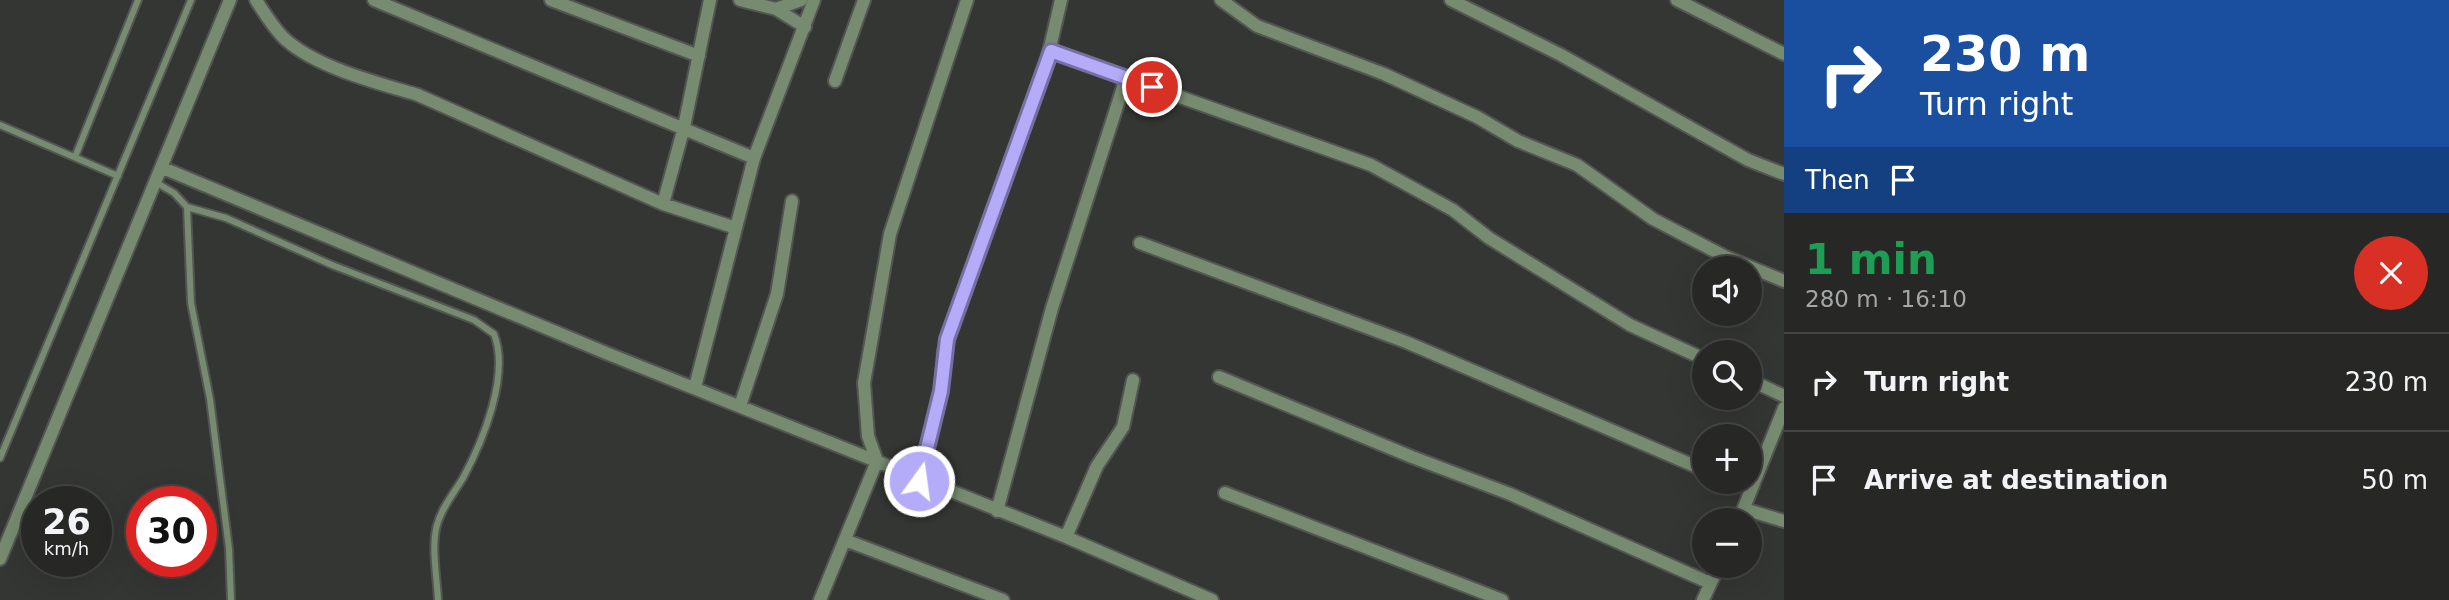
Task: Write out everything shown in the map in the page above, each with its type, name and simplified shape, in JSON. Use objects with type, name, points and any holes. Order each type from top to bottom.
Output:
[{"type":"street","points":[[0,559],[157,183],[230,0]]},
{"type":"street","points":[[256,0],[285,39],[311,55],[384,86],[418,95],[663,204],[736,228]]},
{"type":"street","points":[[374,0],[754,158]]},
{"type":"street","points":[[551,0],[699,56]]},
{"type":"street","points":[[663,204],[684,127],[710,0]]},
{"type":"street","points":[[740,0],[776,9],[804,27]]},
{"type":"street","points":[[776,9],[801,0]]},
{"type":"street","points":[[695,387],[754,158],[814,0]]},
{"type":"street","points":[[835,80],[864,0]]},
{"type":"street","points":[[820,600],[877,461],[868,436],[864,383],[890,234],[967,0]]},
{"type":"street","points":[[919,481],[941,391],[947,339],[1051,51],[1061,0]]},
{"type":"street","points":[[1221,0],[1257,26],[1384,74],[1477,117],[1518,141],[1577,165],[1653,219],[1727,257],[1784,281]]},
{"type":"street","points":[[1451,0],[1560,55],[1748,160],[1784,174]]},
{"type":"street","points":[[1677,0],[1784,54]]},
{"type":"street","points":[[1051,51],[1371,164],[1453,210],[1489,238],[1630,325],[1692,353]]},
{"type":"street","points":[[997,512],[1052,309],[1126,78]]},
{"type":"street","points":[[163,168],[606,353],[877,461],[919,481],[1066,537],[1212,600]]},
{"type":"street","points":[[740,406],[777,294],[792,201]]},
{"type":"street","points":[[1139,243],[1406,342],[1692,465]]},
{"type":"street","points":[[1219,377],[1412,457],[1510,494],[1710,583]]},
{"type":"street","points":[[1066,537],[1097,466],[1124,427],[1133,380]]},
{"type":"street","points":[[1762,386],[1784,396]]},
{"type":"street","points":[[1762,464],[1783,414]]},
{"type":"street","points":[[1225,493],[1502,600]]},
{"type":"street","points":[[1762,517],[1784,521]]},
{"type":"street","points":[[845,540],[1003,600]]},
{"type":"street","points":[[1703,600],[1712,578]]},
{"type":"lane","points":[[75,157],[138,0]]},
{"type":"lane","points":[[0,458],[191,0]]},
{"type":"lane","points":[[0,125],[118,176]]},
{"type":"lane","points":[[157,183],[174,193],[187,207],[226,218],[331,265],[474,320],[494,334],[499,362],[493,404],[470,465],[441,513],[436,530],[438,600]]},
{"type":"lane","points":[[187,207],[191,303],[210,399],[229,549],[231,600]]},
{"type":"route","points":[[919,481],[941,391],[947,339],[1051,51],[1152,87]]}]
